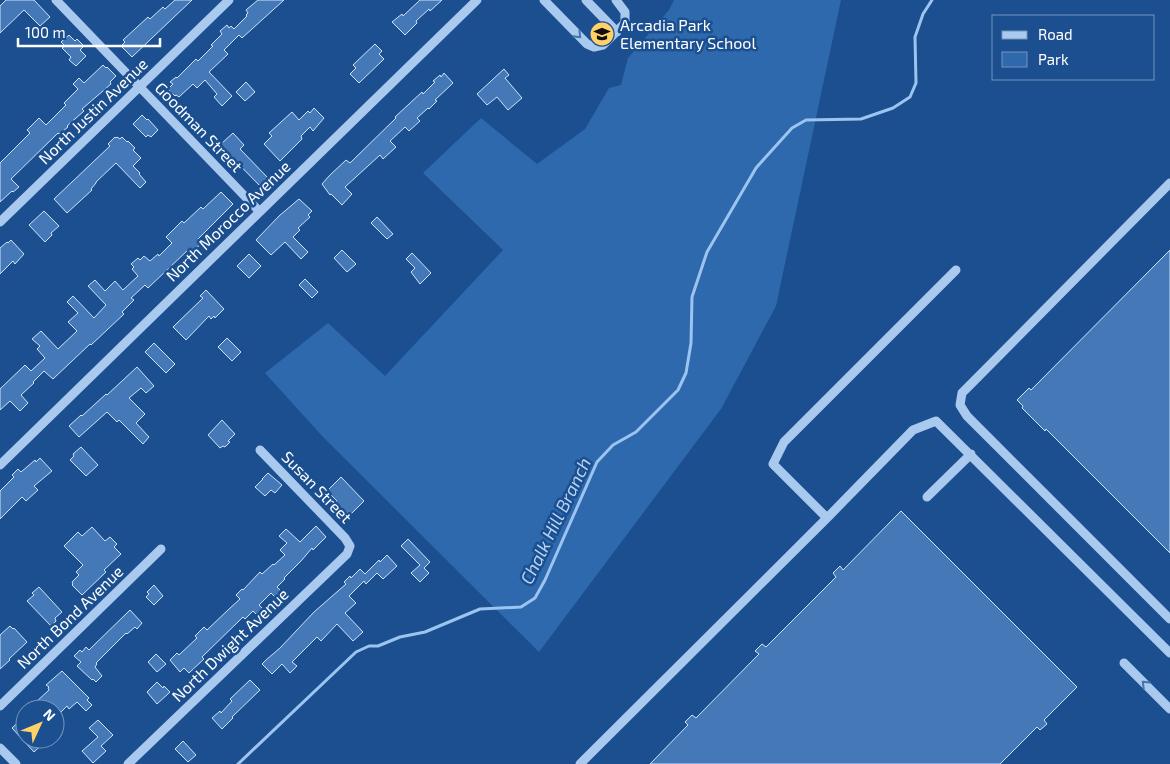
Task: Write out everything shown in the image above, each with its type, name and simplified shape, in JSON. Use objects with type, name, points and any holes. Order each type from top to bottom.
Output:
[{"type":"street","name":"Goodman Street","points":[[56,0],[260,211]]},
{"type":"street","name":"North Justin Avenue","points":[[0,222],[229,0]]},
{"type":"street","name":"North Morocco Avenue","points":[[0,464],[477,0]]},
{"type":"street","points":[[544,0],[586,44],[594,48],[603,45],[625,23],[625,12],[616,0]]},
{"type":"street","points":[[586,0],[617,32]]},
{"type":"street","points":[[1170,183],[962,393],[960,405],[967,416],[1170,619]]},
{"type":"street","points":[[827,518],[773,464],[784,442],[956,270]]},
{"type":"street","points":[[580,764],[913,430],[936,422],[971,454],[1170,653]]},
{"type":"street","name":"Susan Street","points":[[260,450],[345,538],[350,546]]},
{"type":"street","points":[[927,498],[971,454]]},
{"type":"street","name":"North Dwight Avenue","points":[[128,764],[347,554],[350,546]]},
{"type":"street","name":"North Bond Avenue","points":[[0,706],[161,549]]},
{"type":"street","points":[[1124,663],[1170,709]]},
{"type":"street","points":[[0,748],[16,764]]},
{"type":"green space","points":[[674,0],[841,0],[776,306],[721,409],[539,652],[323,437],[265,373],[328,323],[385,376],[503,250],[423,173],[481,118],[537,164],[585,129],[609,88],[621,85],[628,58],[669,10]]},
{"type":"building","points":[[6,0],[34,0],[50,17],[40,26],[24,10],[0,33],[0,6]]},
{"type":"building","points":[[175,0],[192,0],[132,57],[121,46],[125,42],[123,40],[148,17],[150,19],[163,7],[165,9]]},
{"type":"building","points":[[258,0],[284,0],[242,38],[239,35],[224,50],[228,54],[209,72],[232,96],[222,106],[214,97],[217,94],[205,80],[197,88],[193,84],[179,97],[175,96],[168,89],[173,84],[170,82],[177,78],[196,59],[198,61],[213,46],[211,45],[222,34],[220,31],[227,25],[229,28],[231,26],[234,29],[247,16],[246,10]]},
{"type":"building","points":[[420,0],[442,0],[416,21],[417,23],[405,35],[392,22],[402,14],[403,16]]},
{"type":"building","points":[[69,35],[75,41],[77,39],[84,46],[80,50],[86,56],[76,66],[69,60],[71,57],[62,48],[65,46],[61,42]]},
{"type":"building","points":[[375,44],[382,51],[379,54],[384,59],[359,83],[350,74],[356,68],[353,65]]},
{"type":"building","points":[[103,65],[116,76],[110,82],[111,84],[82,109],[84,111],[68,127],[58,133],[11,179],[19,187],[0,202],[0,163],[30,133],[27,130],[39,118],[46,125],[66,105],[64,103],[78,89],[73,84],[79,78],[84,83]]},
{"type":"building","points":[[504,69],[509,75],[505,78],[522,98],[508,110],[497,97],[487,105],[477,94]]},
{"type":"building","points":[[444,73],[453,83],[435,100],[437,101],[429,109],[417,118],[420,121],[409,131],[405,127],[390,141],[396,147],[383,159],[380,155],[345,187],[352,194],[342,205],[330,195],[322,184],[329,176],[346,160],[350,163],[395,117],[422,92],[423,94],[435,82],[433,81]]},
{"type":"building","points":[[246,82],[255,92],[245,101],[236,92]]},
{"type":"building","points":[[314,108],[324,118],[313,131],[310,127],[301,136],[302,139],[280,161],[264,144],[272,136],[269,133],[292,112],[299,120]]},
{"type":"building","points":[[142,115],[158,130],[151,137],[148,135],[146,137],[133,124]]},
{"type":"building","points":[[233,133],[244,145],[240,149],[268,178],[260,186],[220,145]]},
{"type":"building","points":[[115,137],[120,139],[122,137],[135,148],[133,150],[141,158],[133,166],[146,182],[140,188],[116,163],[96,182],[92,190],[67,213],[54,199],[110,146],[108,144]]},
{"type":"building","points":[[221,192],[233,204],[198,239],[202,243],[192,252],[189,249],[148,288],[145,285],[131,298],[134,300],[122,312],[124,314],[53,379],[44,371],[21,395],[28,403],[20,411],[10,401],[0,410],[0,389],[25,365],[31,371],[45,358],[37,349],[40,346],[32,339],[41,331],[58,349],[77,331],[68,322],[78,313],[67,302],[73,296],[94,318],[106,305],[88,286],[95,280],[105,291],[115,281],[123,290],[138,276],[132,269],[134,267],[131,264],[144,256],[150,261],[158,254],[159,256],[172,243],[166,237],[182,221],[184,223],[201,207],[203,209]]},
{"type":"building","points":[[299,199],[312,211],[308,215],[310,217],[298,228],[300,230],[293,237],[308,252],[301,259],[285,242],[271,255],[256,240]]},
{"type":"building","points":[[44,211],[59,226],[45,242],[29,225]]},
{"type":"building","points":[[377,217],[393,234],[387,239],[371,223]]},
{"type":"building","points":[[11,240],[24,254],[15,264],[13,261],[0,274],[0,248]]},
{"type":"building","points":[[342,250],[356,264],[347,272],[334,258]]},
{"type":"building","points":[[1170,250],[1170,553],[1046,429],[1045,431],[1022,408],[1023,406],[1017,400],[1029,388],[1031,390]]},
{"type":"building","points":[[412,253],[431,273],[420,284],[411,272],[415,268],[406,259]]},
{"type":"building","points":[[249,254],[261,266],[249,278],[237,266]]},
{"type":"building","points":[[305,279],[318,292],[312,298],[299,285]]},
{"type":"building","points":[[206,290],[224,309],[215,318],[214,316],[211,319],[209,316],[186,340],[173,327],[203,298],[200,296]]},
{"type":"building","points":[[227,338],[241,352],[232,361],[218,347]]},
{"type":"building","points":[[154,343],[175,364],[166,373],[145,352]]},
{"type":"building","points":[[137,367],[154,386],[146,393],[141,388],[129,398],[145,414],[136,423],[149,437],[143,444],[119,420],[117,422],[107,412],[79,437],[69,426]]},
{"type":"building","points":[[222,420],[235,434],[225,447],[220,448],[208,435]]},
{"type":"building","points":[[81,447],[98,465],[86,476],[70,460],[74,456],[73,454]]},
{"type":"building","points":[[40,458],[52,471],[34,486],[38,490],[26,501],[22,497],[0,519],[0,491],[14,477],[12,475],[18,469],[21,472]]},
{"type":"building","points":[[268,473],[282,485],[275,493],[271,490],[265,496],[255,487]]},
{"type":"building","points":[[341,477],[364,501],[351,514],[348,512],[346,514],[327,491]]},
{"type":"building","points":[[901,511],[1077,687],[1044,720],[1047,724],[1040,730],[1037,727],[1000,764],[650,764],[688,725],[685,722],[692,715],[696,718],[759,654],[755,651],[762,644],[766,647],[836,577],[833,573],[840,566],[843,570]]},
{"type":"building","points":[[316,526],[326,537],[313,550],[312,548],[284,578],[277,587],[281,591],[275,597],[271,593],[259,605],[263,609],[257,615],[253,611],[245,619],[243,617],[202,657],[204,659],[189,673],[184,668],[180,672],[170,660],[177,653],[179,655],[197,638],[195,636],[204,627],[207,630],[240,599],[236,595],[260,572],[262,574],[285,555],[280,550],[287,543],[279,536],[286,529],[300,542]]},
{"type":"building","points":[[92,527],[105,541],[110,537],[117,544],[114,547],[121,554],[104,570],[106,572],[82,595],[72,585],[72,582],[79,575],[76,572],[83,565],[64,546],[78,532],[82,536]]},
{"type":"building","points":[[408,539],[430,562],[424,568],[429,573],[420,582],[411,573],[420,565],[401,546]]},
{"type":"building","points":[[387,555],[397,566],[383,579],[377,573],[366,584],[364,581],[349,596],[356,603],[345,613],[363,632],[353,641],[337,624],[321,641],[317,637],[292,662],[297,666],[290,673],[282,664],[272,674],[262,664],[314,612],[346,584],[344,582],[350,576],[351,578],[360,569],[365,574]]},
{"type":"building","points":[[154,585],[163,596],[154,605],[146,597],[149,594],[147,592]]},
{"type":"building","points":[[39,587],[62,612],[55,618],[56,621],[51,626],[27,601]]},
{"type":"building","points":[[130,610],[142,623],[137,629],[135,627],[126,633],[96,663],[95,667],[102,676],[96,682],[92,680],[77,666],[81,662],[74,656],[80,650],[82,652],[86,647],[89,650]]},
{"type":"building","points":[[10,626],[27,642],[0,669],[0,635]]},
{"type":"building","points":[[156,654],[166,664],[157,672],[148,662]]},
{"type":"building","points":[[62,671],[89,698],[87,700],[92,705],[86,711],[77,702],[69,709],[67,706],[65,708],[65,699],[39,699],[49,690],[49,687],[46,685]]},
{"type":"building","points":[[250,680],[260,690],[222,729],[212,718],[220,711],[221,713],[232,701],[230,699]]},
{"type":"building","points":[[157,682],[170,692],[157,704],[147,692]]},
{"type":"building","points":[[98,720],[113,735],[101,746],[106,751],[93,763],[82,751],[98,737],[89,728]]},
{"type":"building","points":[[183,741],[196,755],[188,762],[175,749]]},
{"type":"waterway","name":"Chalk Hill Branch","points":[[238,764],[356,652],[400,637],[425,632],[480,609],[521,607],[535,598],[545,580],[597,462],[613,445],[636,432],[678,390],[686,373],[691,343],[692,297],[707,252],[756,168],[792,128],[806,120],[861,119],[893,108],[910,97],[916,83],[915,37],[923,14],[932,0]]},
{"type":"place","name":"Arcadia Park Elementary School","points":[[602,34]]}]
